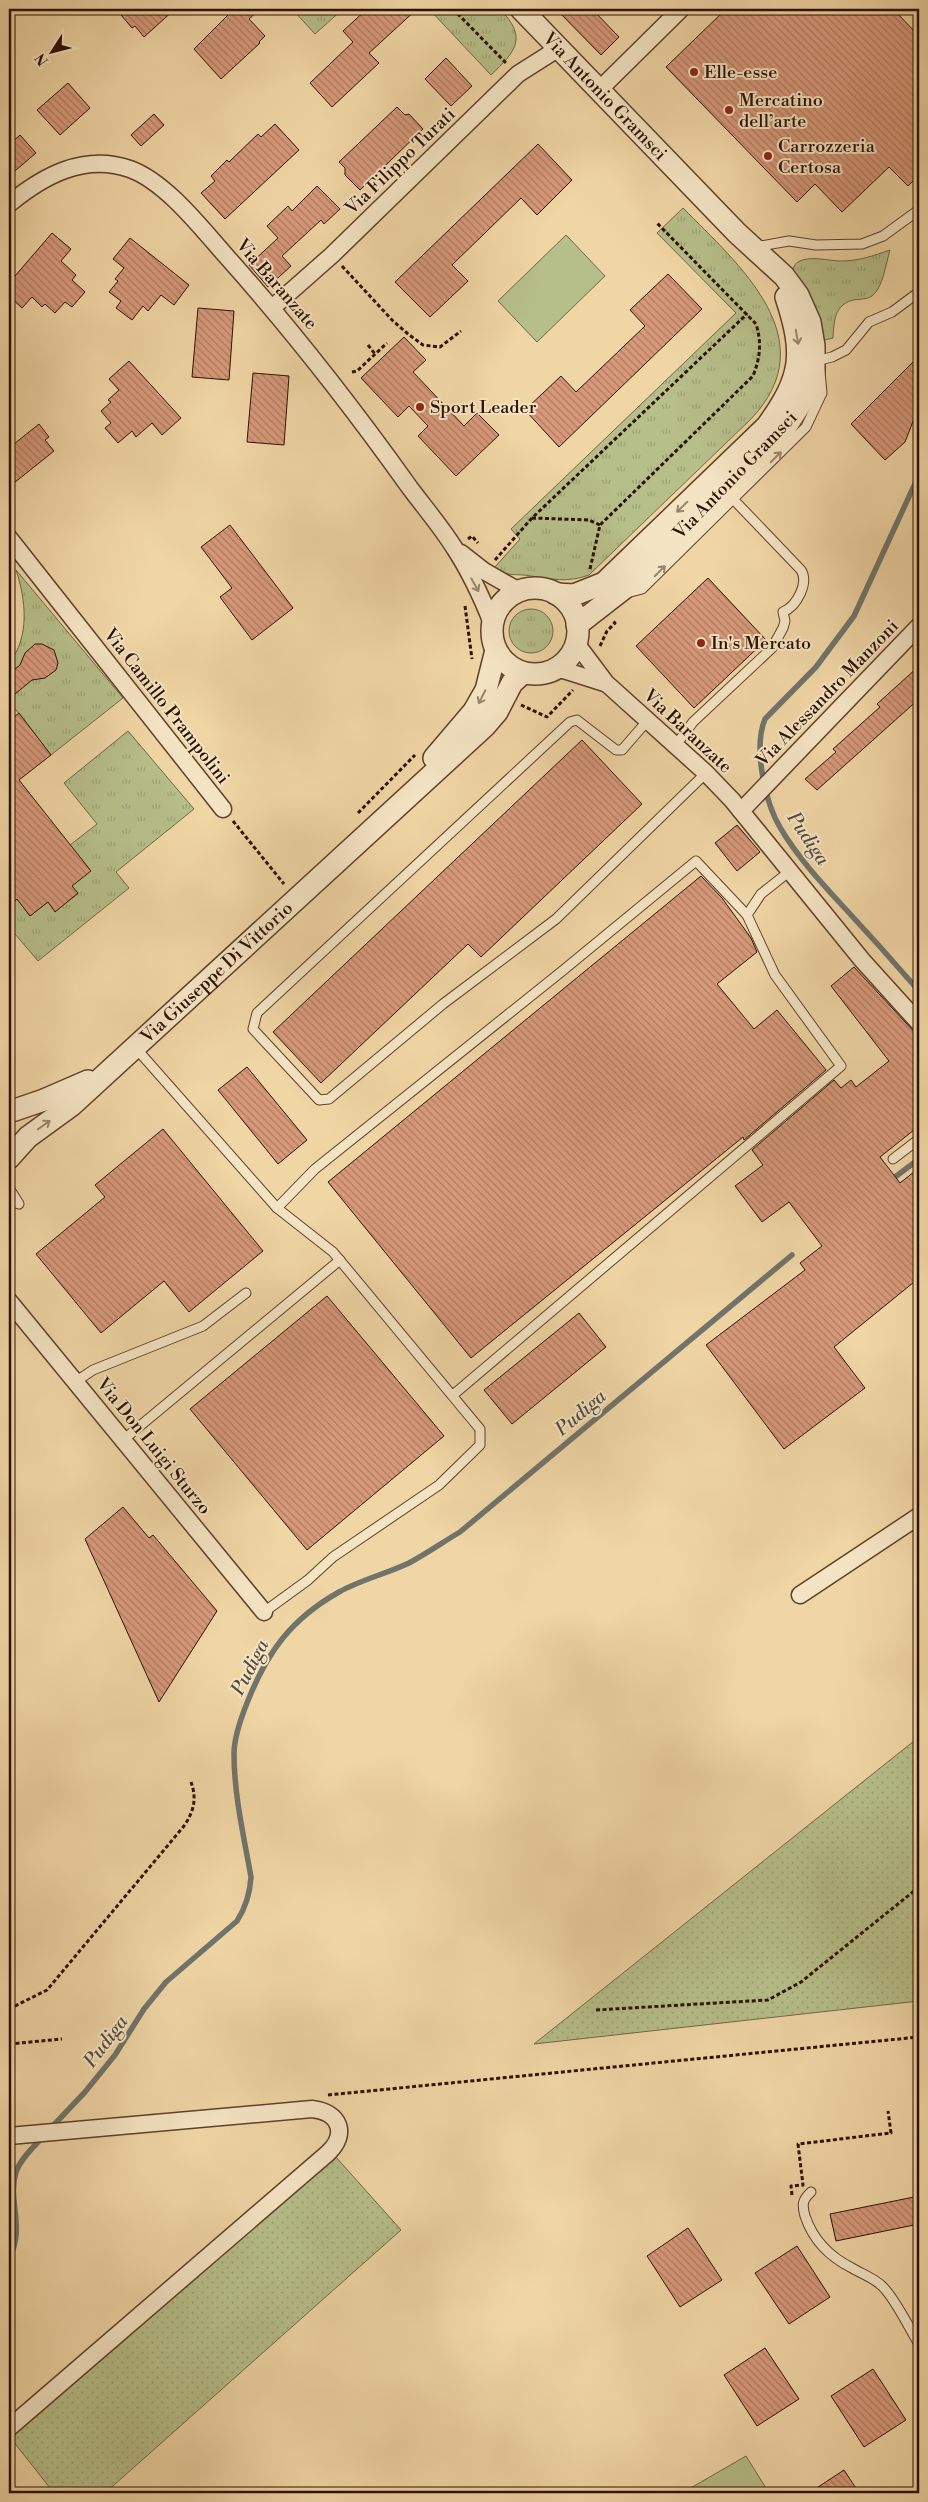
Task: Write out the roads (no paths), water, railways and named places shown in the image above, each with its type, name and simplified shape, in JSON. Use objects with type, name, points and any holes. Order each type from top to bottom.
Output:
[{"type":"street","name":"Via Antonio Gramsci","points":[[521,9],[752,248],[776,277],[794,319],[798,346],[797,372],[782,404],[767,426],[604,583],[574,595],[556,594]]},
{"type":"street","points":[[599,90],[681,9]]},
{"type":"street","name":"Via Filippo Turati","points":[[272,308],[332,255],[518,74],[559,48]]},
{"type":"street","name":"Via Baranzate","points":[[9,204],[40,180],[70,168],[100,164],[136,172],[153,183],[178,204],[272,308],[359,416],[455,549],[477,588],[492,623]]},
{"type":"street","name":"Via Antonio Gramsci","points":[[577,634],[785,428],[809,391],[814,360],[810,322],[798,295],[784,276],[752,248]]},
{"type":"street","name":"Via Camillo Prampolini","points":[[9,538],[223,809]]},
{"type":"street","name":"Via Baranzate","points":[[455,549],[484,571],[519,591]]},
{"type":"street","points":[[532,588],[544,589],[556,594],[566,602],[574,613],[577,634],[572,653],[557,668],[534,674],[523,673],[507,664],[496,650],[491,632],[497,610],[506,598],[519,591],[532,588]]},
{"type":"street","name":"Via Alessandro Manzoni","points":[[740,811],[919,626]]},
{"type":"street","name":"Via Baranzate","points":[[577,634],[606,683],[706,773],[790,872]]},
{"type":"street","name":"Via Giuseppe Di Vittorio","points":[[328,868],[445,746],[474,711],[486,690],[496,650]]},
{"type":"street","name":"Via Baranzate","points":[[557,668],[606,683]]},
{"type":"street","name":"Via Giuseppe Di Vittorio","points":[[9,1158],[28,1137],[72,1104],[206,983],[290,887],[328,868],[422,786],[485,726],[497,712],[512,683],[523,673]]},
{"type":"street","points":[[790,872],[862,960],[919,1023]]},
{"type":"street","name":"Via Giuseppe Di Vittorio","points":[[9,1112],[44,1100],[102,1075]]},
{"type":"street","name":"Via Don Luigi Sturzo","points":[[10,1304],[264,1612]]},
{"type":"street","points":[[800,1595],[919,1516]]},
{"type":"street","points":[[9,2136],[312,2109],[332,2116],[337,2123],[340,2134],[335,2146],[328,2153],[9,2428]]},
{"type":"lane","points":[[752,248],[774,242],[789,241],[816,245],[862,244],[882,236],[916,212]]},
{"type":"lane","points":[[619,593],[632,593],[642,589],[806,427],[822,393],[822,378],[814,360],[832,357],[846,350],[869,322],[892,312],[919,292]]},
{"type":"lane","points":[[676,745],[693,722],[772,648],[784,628],[783,612],[790,608],[805,586],[805,576],[801,570],[733,499]]},
{"type":"lane","points":[[648,720],[622,750],[616,750],[576,720],[570,722],[257,1012],[253,1029],[319,1100],[329,1099],[444,1004],[556,919],[706,773]]},
{"type":"lane","points":[[277,1208],[315,1169],[696,861],[747,915],[775,975],[841,1066],[453,1395]]},
{"type":"lane","points":[[747,915],[761,894],[790,872]]},
{"type":"lane","points":[[134,1046],[277,1208],[333,1252],[480,1429],[480,1445],[439,1485],[334,1557],[308,1580],[264,1612]]},
{"type":"lane","points":[[893,1159],[919,1139]]},
{"type":"lane","points":[[9,1188],[23,1206],[9,1201]]},
{"type":"lane","points":[[123,1440],[340,1260]]},
{"type":"lane","points":[[75,1382],[94,1370],[203,1326],[246,1293]]},
{"type":"lane","points":[[810,2192],[804,2198],[802,2207],[821,2244],[829,2254],[880,2284],[919,2344]]},
{"type":"waterway","name":"Pudiga","points":[[919,475],[854,616],[816,667],[765,719],[760,745],[762,775],[770,805],[787,839],[816,877],[919,991]]},
{"type":"waterway","name":"Pudiga","points":[[895,1177],[919,1159]]},
{"type":"waterway","name":"Pudiga","points":[[50,2129],[85,2092],[115,2055],[144,2009],[166,1982],[237,1921],[243,1911],[249,1895],[251,1877],[234,1769],[235,1741],[242,1715],[255,1685],[263,1668],[283,1638],[322,1602],[356,1584],[409,1563],[460,1532],[792,1255]]},
{"type":"waterway","name":"Pudiga","points":[[9,2259],[16,2236],[14,2193],[16,2172],[24,2158],[42,2138]]},
{"type":"place","name":"Elle-esse","points":[[694,72]]},
{"type":"place","name":"Mercatino dell’arte","points":[[729,110]]},
{"type":"place","name":"Carrozzeria Certosa","points":[[768,156]]},
{"type":"place","name":"Sport Leader","points":[[420,407]]},
{"type":"place","name":"In's Mercato","points":[[701,643]]}]
